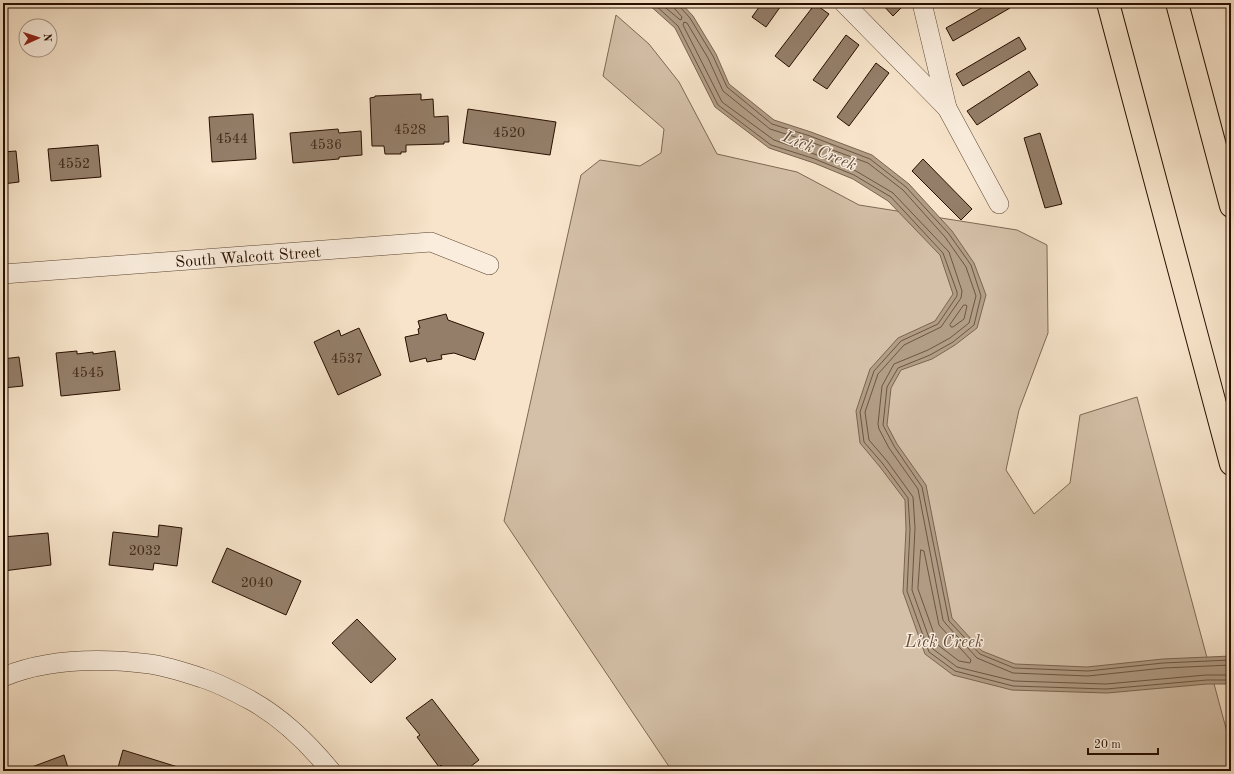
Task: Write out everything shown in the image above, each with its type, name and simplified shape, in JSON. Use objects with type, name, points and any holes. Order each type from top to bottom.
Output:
[{"type":"highway","points":[[1108,3],[1231,464]]},
{"type":"highway","points":[[1177,3],[1231,206]]},
{"type":"street","points":[[844,3],[948,108]]},
{"type":"street","points":[[922,3],[948,108],[998,204]]},
{"type":"street","name":"South Walcott Street","points":[[3,274],[430,242],[489,265]]},
{"type":"street","points":[[3,677],[12,673],[55,663],[97,660],[151,664],[204,678],[252,701],[279,719],[319,756],[331,771]]},
{"type":"shaded area","points":[[616,15],[649,44],[679,82],[717,154],[797,172],[859,205],[1017,230],[1047,245],[1048,333],[1019,410],[1006,470],[1034,514],[1070,483],[1080,415],[1137,397],[1231,747],[1231,771],[672,771],[504,521],[581,175],[600,160],[640,166],[661,153],[664,129],[603,76]]},
{"type":"water","name":"Lick Creek","points":[[647,3],[681,3],[693,16],[716,54],[729,84],[774,120],[872,155],[909,184],[952,231],[974,263],[986,295],[977,328],[955,345],[932,359],[901,370],[891,388],[887,425],[897,444],[926,485],[952,618],[982,651],[1015,664],[1087,667],[1163,659],[1231,656],[1231,684],[1207,684],[1107,693],[1012,690],[953,675],[925,654],[903,592],[906,529],[905,500],[860,443],[856,411],[870,369],[898,338],[935,321],[953,294],[940,255],[888,201],[853,179],[814,163],[769,148],[715,107],[675,28]]},
{"type":"building","points":[[762,3],[783,3],[766,27],[752,17]]},
{"type":"building","points":[[881,3],[902,3],[904,5],[893,16]]},
{"type":"building","points":[[990,3],[1007,3],[1010,8],[953,41],[946,28]]},
{"type":"building","points":[[815,4],[829,14],[789,67],[775,56]]},
{"type":"building","points":[[846,35],[859,45],[827,89],[813,80]]},
{"type":"building","points":[[1019,37],[1026,49],[963,86],[956,74]]},
{"type":"building","points":[[876,63],[889,73],[849,126],[837,117]]},
{"type":"building","points":[[1029,71],[1038,85],[977,125],[967,111]]},
{"type":"building","points":[[421,94],[421,100],[433,99],[434,117],[448,116],[449,142],[444,142],[444,144],[406,145],[406,152],[401,152],[401,154],[385,154],[384,146],[372,146],[370,98],[375,96]]},
{"type":"building","points":[[468,109],[556,122],[550,155],[463,143]]},
{"type":"building","points":[[253,114],[256,159],[212,162],[209,117]]},
{"type":"building","points":[[338,129],[339,133],[361,131],[362,155],[339,157],[339,159],[293,163],[290,133]]},
{"type":"building","points":[[1040,133],[1062,204],[1045,208],[1024,138]]},
{"type":"building","points":[[98,145],[101,177],[51,181],[48,149]]},
{"type":"building","points":[[16,151],[19,182],[3,184],[3,152]]},
{"type":"building","points":[[923,159],[972,209],[961,220],[912,171]]},
{"type":"building","points":[[446,314],[448,320],[484,333],[475,360],[454,353],[441,355],[442,359],[427,362],[426,358],[410,362],[405,337],[419,334],[418,329],[420,328],[418,321]]},
{"type":"building","points":[[359,328],[381,375],[338,395],[314,342],[339,330],[341,336]]},
{"type":"building","points":[[77,351],[77,354],[93,352],[93,354],[115,351],[120,390],[61,396],[56,353]]},
{"type":"building","points":[[19,357],[23,386],[3,388],[3,359]]},
{"type":"building","points":[[159,525],[182,528],[177,566],[154,563],[153,570],[109,565],[113,532],[158,537]]},
{"type":"building","points":[[48,533],[51,565],[3,571],[3,537]]},
{"type":"building","points":[[227,548],[301,581],[286,615],[212,582]]},
{"type":"building","points":[[357,619],[396,659],[371,683],[332,643]]},
{"type":"building","points":[[432,699],[479,760],[470,767],[473,771],[446,771],[441,765],[439,767],[417,737],[420,735],[406,718]]},
{"type":"building","points":[[123,750],[181,768],[180,771],[117,771]]},
{"type":"building","points":[[64,755],[69,771],[21,771]]}]
